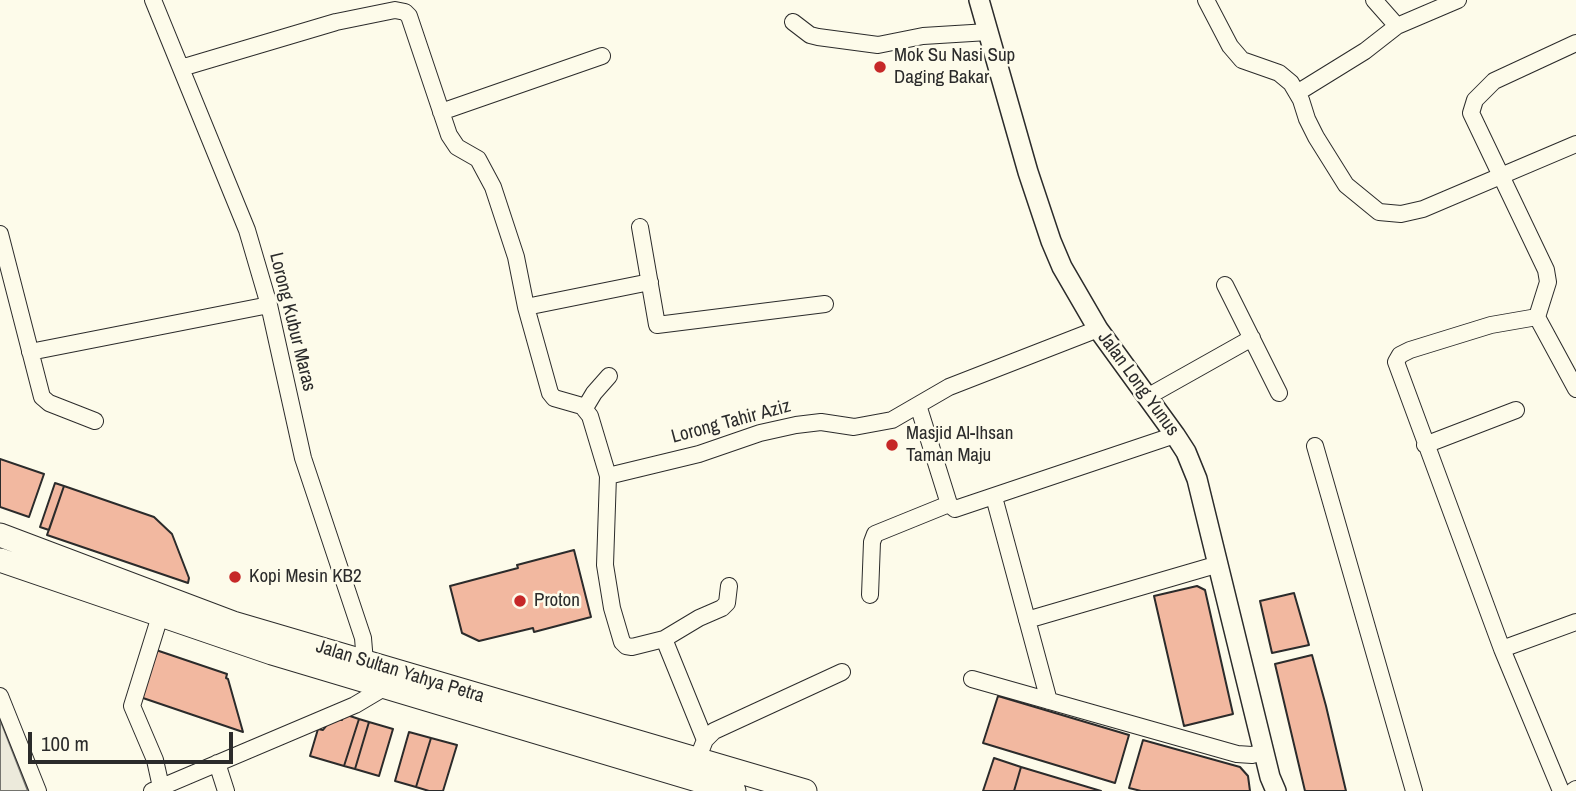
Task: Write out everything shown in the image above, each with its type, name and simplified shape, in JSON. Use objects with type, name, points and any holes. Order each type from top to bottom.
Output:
[{"type":"highway","name":"Jalan Sultan Yahya Petra","points":[[0,536],[233,623],[365,662],[701,750],[805,791]]},
{"type":"highway","name":"Jalan Sultan Yahya Petra","points":[[2,562],[272,653],[720,789]]},
{"type":"main road","name":"Jalan Long Yunus","points":[[979,0],[1051,241],[1062,267],[1098,329],[1186,452],[1198,479],[1272,786]]},
{"type":"street","name":"Lorong Kubur Maras","points":[[153,0],[247,230],[269,305],[303,458],[363,638],[365,662]]},
{"type":"street","points":[[1206,0],[1230,46],[1242,60],[1279,73],[1291,83],[1316,137],[1346,185],[1379,212],[1401,214],[1423,209],[1576,144]]},
{"type":"street","points":[[1374,0],[1397,26]]},
{"type":"street","points":[[1297,93],[1365,51],[1397,26],[1458,0]]},
{"type":"street","points":[[181,68],[399,5],[411,20],[441,113],[453,141],[478,159],[493,187],[516,257],[526,307],[550,393],[554,398],[579,404],[590,416],[608,477],[605,565],[612,608],[622,642],[632,647],[664,639],[722,608],[727,603],[729,586]]},
{"type":"street","points":[[793,22],[810,35],[878,45],[923,36],[988,32]]},
{"type":"street","points":[[1576,43],[1494,81],[1475,100],[1471,113],[1546,270],[1548,282],[1537,317],[1576,389]]},
{"type":"street","points":[[441,113],[602,56]]},
{"type":"street","points":[[640,227],[657,325],[825,304]]},
{"type":"street","points":[[2,244],[39,390],[45,401],[95,421]]},
{"type":"street","points":[[526,307],[650,282]]},
{"type":"street","points":[[1225,285],[1279,393]]},
{"type":"street","points":[[30,352],[269,305]]},
{"type":"street","points":[[1537,317],[1491,325],[1400,355],[1396,365],[1502,649],[1561,791]]},
{"type":"street","name":"Lorong Tahir Aziz","points":[[608,477],[796,425],[821,422],[854,427],[888,421],[949,387],[1098,329]]},
{"type":"street","points":[[1147,397],[1252,338]]},
{"type":"street","points":[[584,408],[609,376]]},
{"type":"street","points":[[918,405],[949,504],[958,509],[1175,435]]},
{"type":"street","points":[[1425,445],[1516,410]]},
{"type":"street","points":[[1315,446],[1413,791]]},
{"type":"street","points":[[994,496],[1049,701]]},
{"type":"street","points":[[870,595],[872,542],[875,534],[949,504]]},
{"type":"street","points":[[1027,620],[1219,564]]},
{"type":"street","points":[[160,616],[132,706],[155,760],[157,789],[355,705],[387,686]]},
{"type":"street","points":[[1502,649],[1576,622]]},
{"type":"street","points":[[664,639],[701,750]]},
{"type":"street","points":[[701,750],[714,731],[842,672]]},
{"type":"street","points":[[972,679],[1237,754],[1252,755],[1264,752]]},
{"type":"street","points":[[0,696],[38,791]]},
{"type":"street","points":[[217,763],[226,791]]},
{"type":"street","points":[[1546,791],[1553,771]]},
{"type":"shaded area","points":[[0,719],[28,791],[0,791]]},
{"type":"building","points":[[0,459],[44,474],[29,517],[0,507]]},
{"type":"building","points":[[55,483],[64,486],[49,530],[40,527]]},
{"type":"building","points":[[64,486],[154,517],[172,534],[189,578],[188,583],[47,535]]},
{"type":"building","name":"Proton","points":[[574,550],[591,617],[534,632],[533,628],[479,641],[462,633],[450,586]]},
{"type":"building","points":[[1197,586],[1205,590],[1233,714],[1184,726],[1154,596]]},
{"type":"building","points":[[1294,593],[1309,645],[1272,653],[1260,601]]},
{"type":"building","points":[[156,650],[227,674],[243,732],[140,697]]},
{"type":"building","points":[[1312,655],[1346,791],[1305,791],[1275,664]]},
{"type":"building","points":[[998,696],[1129,735],[1115,783],[983,743]]},
{"type":"building","points":[[344,714],[359,719],[344,766],[310,756],[318,729],[323,730],[336,720],[342,720]]},
{"type":"building","points":[[359,719],[369,722],[355,769],[344,766]]},
{"type":"building","points":[[369,722],[393,729],[379,776],[355,769]]},
{"type":"building","points":[[409,732],[431,738],[416,787],[395,781]]},
{"type":"building","points":[[431,738],[457,745],[443,791],[416,787]]},
{"type":"building","points":[[1143,740],[1240,767],[1248,776],[1250,791],[1141,791],[1129,788]]},
{"type":"building","points":[[994,758],[1021,767],[1014,791],[983,791]]},
{"type":"building","points":[[1021,767],[1101,791],[1014,791]]},
{"type":"place","name":"Mok Su Nasi Sup Daging Bakar","points":[[880,67]]},
{"type":"place","name":"Masjid Al-Ihsan Taman Maju","points":[[892,445]]},
{"type":"place","name":"Kopi Mesin KB2","points":[[235,577]]},
{"type":"place","name":"Proton","points":[[520,601]]}]
